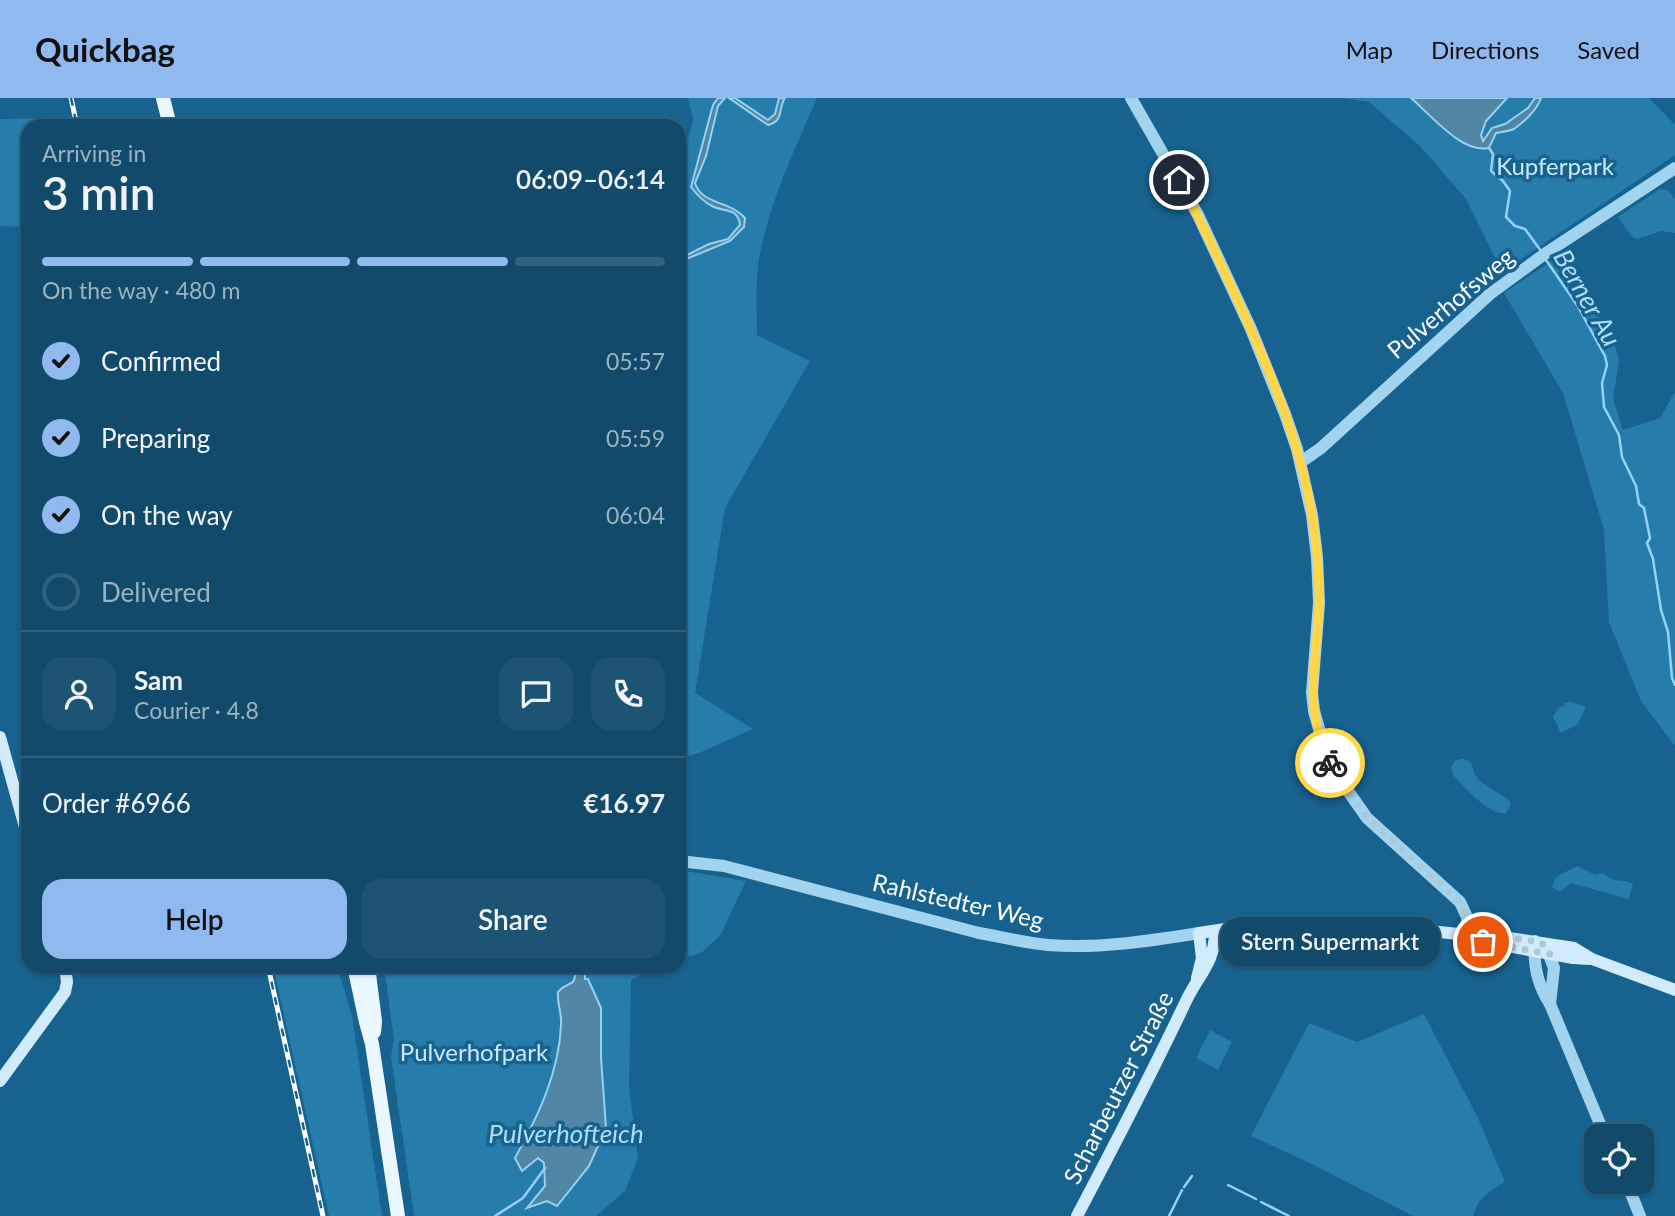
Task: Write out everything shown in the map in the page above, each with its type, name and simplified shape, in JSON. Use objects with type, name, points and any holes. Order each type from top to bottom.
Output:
[{"type":"main road","points":[[163,98],[168,119]]},
{"type":"main road","points":[[0,737],[21,813]]},
{"type":"main road","name":"Rahlstedter Weg","points":[[1199,933],[1245,926],[1314,923],[1382,926],[1468,935],[1483,942],[1574,948],[1592,959],[1675,990]]},
{"type":"main road","name":"Scharbeutzer Straße","points":[[1077,1216],[1149,1078],[1197,978],[1213,956],[1215,931]]},
{"type":"main road","name":"Scharbeutzer Straße","points":[[1197,978],[1202,958],[1199,933]]},
{"type":"main road","name":"Rahlstedter Weg","points":[[1537,944],[1550,954],[1592,959]]},
{"type":"main road","points":[[0,1082],[63,996],[67,985],[66,973]]},
{"type":"main road","points":[[356,973],[372,1044],[398,1216]]},
{"type":"main road","points":[[369,973],[375,1021],[372,1044]]},
{"type":"street","points":[[1131,98],[1198,215],[1232,286],[1275,387],[1301,462],[1317,557],[1319,603],[1312,680],[1314,711],[1325,750],[1336,774],[1367,818],[1460,902],[1467,917],[1468,935]]},
{"type":"street","name":"Pulverhofsweg","points":[[1301,462],[1321,448],[1472,309],[1543,256],[1675,169]]},
{"type":"street","name":"Rahlstedter Weg","points":[[686,862],[724,866],[979,933],[1047,944],[1109,945],[1199,933]]},
{"type":"street","points":[[1537,944],[1536,969],[1544,994],[1600,1124]]},
{"type":"street","points":[[1550,954],[1554,968],[1550,1004]]},
{"type":"street","points":[[1554,968],[1573,958]]},
{"type":"street","points":[[1631,1194],[1640,1216]]},
{"type":"green space","points":[[688,98],[817,98],[783,177],[769,218],[759,259],[757,287],[757,335],[810,361],[725,508],[695,693],[753,729],[686,757],[686,148],[693,119]]},
{"type":"green space","name":"Kupferpark","points":[[1342,98],[1411,98],[1452,137],[1481,150],[1495,134],[1514,128],[1526,118],[1541,98],[1649,98],[1675,125],[1675,155],[1502,272],[1466,199],[1421,147],[1369,102]]},
{"type":"green space","points":[[1507,98],[1535,98],[1528,108],[1505,124],[1492,128],[1483,141],[1485,123]]},
{"type":"green space","points":[[65,118],[65,119],[21,119],[21,227],[0,226],[0,119]]},
{"type":"green space","points":[[1660,189],[1668,190],[1675,200],[1675,233],[1661,231],[1637,239],[1632,237],[1618,217]]},
{"type":"green space","points":[[1563,253],[1613,338],[1619,361],[1613,399],[1623,430],[1660,418],[1675,392],[1675,746],[1641,701],[1609,622],[1604,530],[1563,393],[1504,293]]},
{"type":"green space","points":[[1571,702],[1586,707],[1578,724],[1561,733],[1553,717],[1558,708],[1565,706],[1564,703]]},
{"type":"green space","points":[[1461,759],[1471,763],[1481,782],[1509,800],[1511,804],[1506,813],[1499,813],[1485,805],[1453,775],[1451,767],[1455,761]]},
{"type":"green space","points":[[1577,866],[1595,875],[1602,873],[1633,884],[1629,898],[1571,883],[1560,892],[1552,887],[1556,877]]},
{"type":"green space","points":[[686,871],[746,881],[720,936],[701,953],[686,957]]},
{"type":"green space","points":[[275,973],[339,973],[352,1016],[382,1216],[329,1216]]},
{"type":"green space","name":"Pulverhofpark","points":[[385,973],[646,973],[631,980],[629,1087],[638,1158],[625,1191],[596,1216],[414,1216],[391,1057],[394,1040]],"holes":[[[585,980],[601,1008],[606,1129],[547,1201],[529,1208],[545,1186],[544,1163],[538,1158],[536,1118],[548,1090],[556,1057],[561,1024],[558,998],[562,988]]]},
{"type":"green space","points":[[1424,1014],[1478,1118],[1505,1182],[1481,1200],[1474,1216],[1413,1216],[1251,1136],[1309,1023],[1357,1042]]},
{"type":"green space","points":[[1210,1030],[1232,1042],[1218,1070],[1196,1058]]},
{"type":"water","points":[[718,98],[725,98],[718,106],[706,156],[695,183],[710,199],[739,212],[745,218],[744,227],[730,241],[686,259],[686,256],[709,244],[728,239],[740,225],[734,213],[711,205],[691,187],[713,105]]},
{"type":"water","points":[[729,98],[735,98],[768,120],[775,114],[779,98],[785,98],[779,117],[768,125]]},
{"type":"water","points":[[1411,98],[1507,98],[1486,121],[1481,135],[1483,141],[1492,128],[1505,124],[1528,108],[1535,98],[1541,98],[1518,126],[1496,133],[1489,148],[1479,148],[1468,145],[1447,132]]},
{"type":"water","name":"Pulverhofteich","points":[[576,973],[585,973],[585,979],[588,979],[601,1008],[606,1128],[589,1166],[557,1206],[547,1201],[527,1208],[545,1186],[544,1163],[538,1158],[522,1171],[515,1158],[532,1126],[552,1077],[561,1021],[558,992],[573,982]]},
{"type":"waterway","name":"Berner Au","points":[[1489,148],[1493,154],[1491,171],[1510,191],[1506,217],[1515,226],[1525,229],[1541,251]]},
{"type":"waterway","name":"Berner Au","points":[[1546,260],[1577,305],[1605,356],[1607,365],[1602,383],[1604,407],[1619,435],[1622,457],[1636,486],[1639,504],[1644,508],[1650,538],[1647,543],[1653,559],[1661,610],[1668,632],[1675,685]]},
{"type":"waterway","points":[[495,1216],[523,1198],[545,1168]]},
{"type":"waterway","points":[[1184,1187],[1192,1176]]},
{"type":"waterway","points":[[1228,1185],[1256,1199]]},
{"type":"waterway","points":[[1169,1216],[1182,1190]]},
{"type":"waterway","points":[[1261,1202],[1289,1216]]},
{"type":"railway","points":[[71,98],[76,119]]},
{"type":"railway","points":[[270,973],[323,1216]]},
{"type":"way so far","points":[[1330,763],[1367,818],[1460,902],[1467,917],[1468,935],[1484,934],[1541,942],[1550,954],[1483,942]]},
{"type":"place","name":"Stern Supermarkt","points":[[1483,942]]},
{"type":"route","points":[[1179,180],[1251,329],[1301,462],[1315,535],[1318,579],[1319,603],[1312,693],[1320,736],[1330,763]]}]
